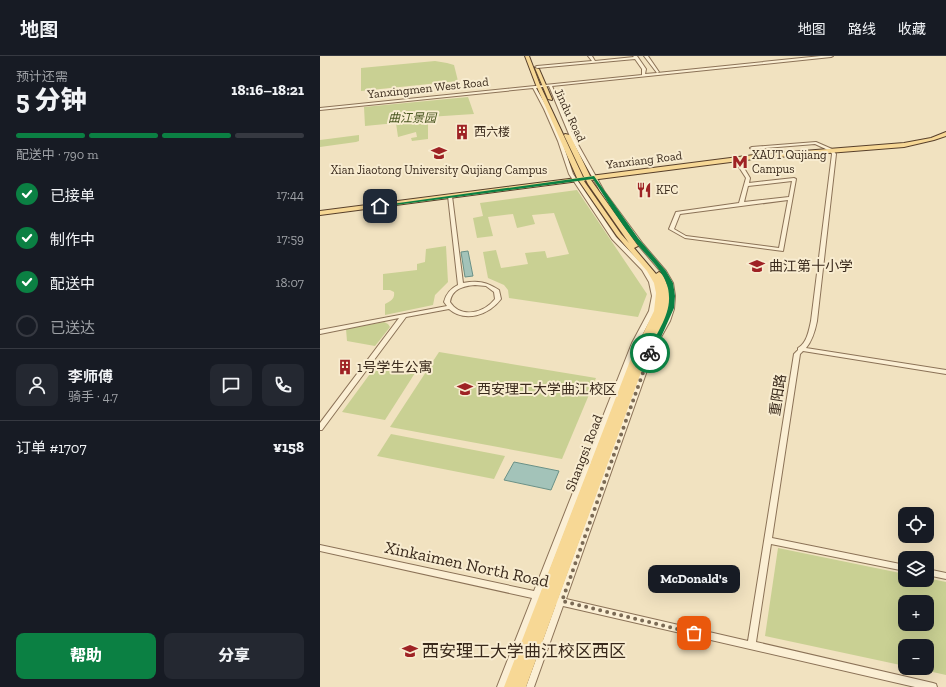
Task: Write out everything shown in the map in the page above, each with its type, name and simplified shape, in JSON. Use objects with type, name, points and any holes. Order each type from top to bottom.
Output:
[{"type":"main road","name":"Jindu Road","points":[[527,56],[542,86]]},
{"type":"main road","name":"Jindu Road","points":[[531,56],[542,86]]},
{"type":"main road","name":"Yanxiang Road","points":[[320,213],[909,144],[946,134]]},
{"type":"main road","name":"Yanxiang Road","points":[[586,181],[770,155],[908,148],[946,139]]},
{"type":"main road","name":"Shangsi Road","points":[[549,598],[634,361],[656,318],[660,304],[659,288],[654,274],[619,235],[586,181]]},
{"type":"main road","name":"Yanxiang Road","points":[[320,216],[450,198]]},
{"type":"main road","points":[[510,687],[549,598]]},
{"type":"main road","points":[[520,687],[549,598]]},
{"type":"street","points":[[590,56],[594,62]]},
{"type":"street","points":[[646,56],[657,72]]},
{"type":"street","points":[[542,86],[657,72],[815,56]]},
{"type":"street","points":[[542,86],[831,56]]},
{"type":"street","points":[[536,67],[635,57],[644,69],[643,74]]},
{"type":"street","points":[[501,687],[549,598],[652,348],[667,321],[672,302],[672,289],[668,277],[586,181],[568,168],[560,141],[547,112],[542,86]]},
{"type":"street","points":[[542,86],[572,139],[586,181]]},
{"type":"street","name":"Yanxingmen West Road","points":[[320,108],[542,86]]},
{"type":"street","points":[[752,148],[816,144],[831,150],[833,153]]},
{"type":"street","name":"重阳路","points":[[751,646],[797,354],[806,344],[812,331],[814,321],[833,153]]},
{"type":"street","points":[[739,164],[748,178],[741,204]]},
{"type":"street","points":[[746,185],[794,179],[791,198],[781,250],[685,237],[671,229],[678,213],[791,198]]},
{"type":"street","points":[[450,198],[461,286]]},
{"type":"street","points":[[320,332],[448,307],[460,313],[476,313],[491,308],[498,299],[497,291],[488,285],[475,283],[461,286],[454,289],[447,298],[446,302],[448,307]]},
{"type":"street","points":[[320,428],[404,316]]},
{"type":"street","points":[[800,349],[946,372]]},
{"type":"street","points":[[767,540],[898,567]]},
{"type":"street","name":"Xinkaimen North Road","points":[[320,548],[549,598],[933,687]]},
{"type":"street","points":[[934,573],[946,576]]},
{"type":"street","points":[[530,687],[549,598]]},
{"type":"green space","points":[[435,61],[454,65],[458,81],[361,91],[361,68]]},
{"type":"green space","name":"曲江景园","points":[[468,97],[474,114],[428,117],[428,139],[412,141],[411,138],[417,137],[416,132],[398,137],[396,123],[365,126],[364,107]]},
{"type":"green space","points":[[359,135],[359,141],[356,142],[320,147],[320,140]]},
{"type":"green space","points":[[577,190],[647,294],[638,317],[509,298],[508,290],[504,285],[488,278],[483,252],[496,250],[501,268],[528,264],[525,253],[545,251],[547,258],[569,254],[554,213],[532,215],[535,224],[517,228],[513,214],[488,217],[493,236],[477,238],[473,218],[483,216],[480,203]]},
{"type":"green space","points":[[446,246],[448,282],[435,295],[433,305],[385,315],[385,304],[392,300],[394,292],[390,290],[383,290],[383,274],[417,270],[417,264],[425,262],[426,249]]},
{"type":"green space","points":[[384,322],[390,327],[375,346],[347,341],[346,329]]},
{"type":"green space","points":[[439,352],[596,378],[562,459],[390,427]]},
{"type":"green space","points":[[375,367],[415,373],[385,420],[342,412]]},
{"type":"green space","points":[[391,434],[505,456],[494,479],[377,456]]},
{"type":"green space","points":[[778,548],[898,573],[898,587],[934,587],[934,579],[946,582],[946,675],[934,672],[934,639],[898,639],[898,664],[765,636]]},
{"type":"water","points":[[468,251],[473,276],[465,277],[461,252]]},
{"type":"water","points":[[514,462],[559,471],[551,490],[504,480]]},
{"type":"way so far","points":[[650,353],[562,601],[694,633]]},
{"type":"place","name":"西六楼","points":[[462,132]]},
{"type":"place","name":"Xian Jiaotong University Qujiang Campus","points":[[439,153]]},
{"type":"place","name":"XAUT Qujiang Campus","points":[[740,162]]},
{"type":"place","name":"KFC","points":[[644,190]]},
{"type":"place","name":"曲江第十小学","points":[[757,266]]},
{"type":"place","name":"1号学生公寓","points":[[345,367]]},
{"type":"place","name":"西安理工大学曲江校区","points":[[465,389]]},
{"type":"place","name":"McDonald's","points":[[694,633]]},
{"type":"place","name":"西安理工大学曲江校区西区","points":[[410,651]]},
{"type":"route","points":[[380,206],[594,178],[640,246],[668,277],[672,289],[672,308],[667,321],[650,353]]}]
